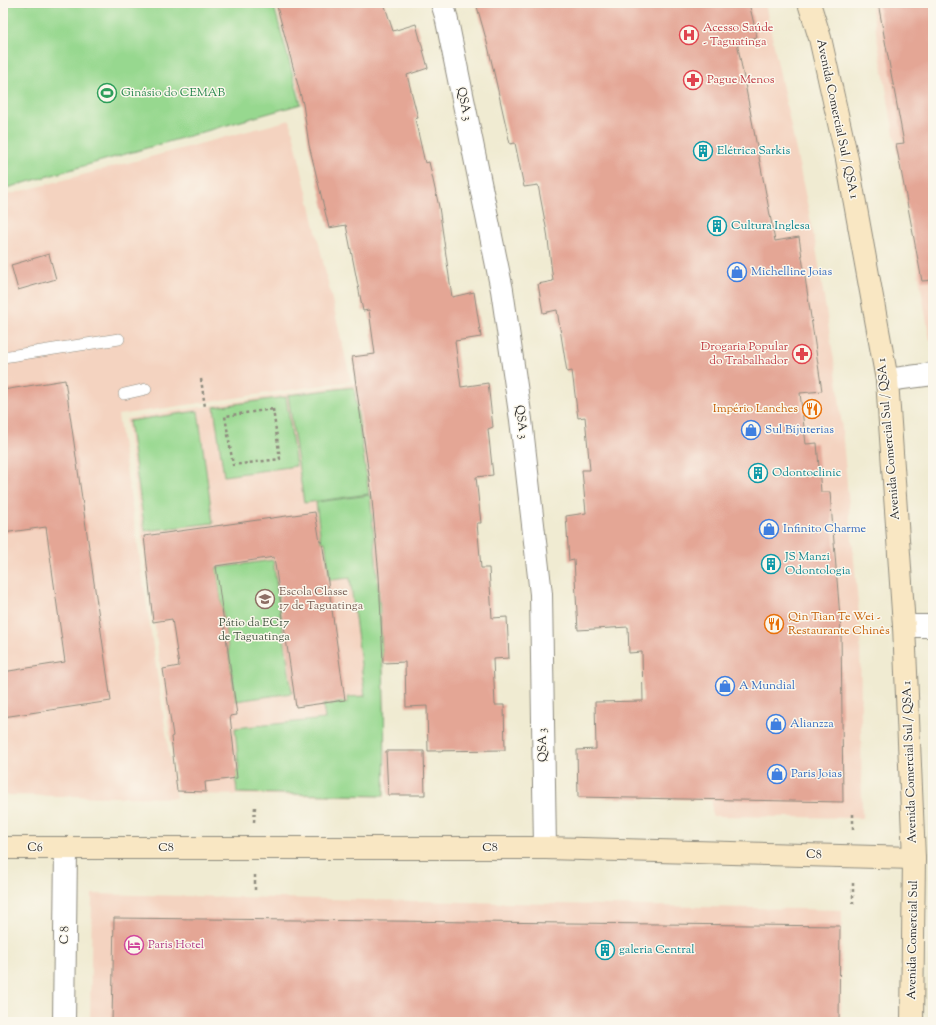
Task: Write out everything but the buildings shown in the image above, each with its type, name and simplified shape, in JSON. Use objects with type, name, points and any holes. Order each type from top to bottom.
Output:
[{"type":"main road","name":"Avenida Comercial Sul / QSA 1","points":[[809,3],[820,38],[847,159],[887,380],[904,626],[914,858]]},
{"type":"main road","name":"C6","points":[[3,848],[66,849]]},
{"type":"main road","name":"C8","points":[[66,849],[545,848],[914,858]]},
{"type":"main road","name":"Avenida Comercial Sul","points":[[912,1022],[914,858]]},
{"type":"street","name":"QSA 3","points":[[442,3],[446,16],[502,290],[521,420],[541,594],[545,848]]},
{"type":"street","points":[[887,380],[933,374]]},
{"type":"street","points":[[904,626],[933,626]]},
{"type":"street","name":"C 8","points":[[64,1022],[66,849]]},
{"type":"lane","points":[[3,358],[120,339]]},
{"type":"lane","points":[[124,394],[146,389]]},
{"type":"path","points":[[202,379],[205,407]]},
{"type":"path","points":[[273,409],[280,458],[256,462],[232,465],[225,416],[273,409]]},
{"type":"shaded area","points":[[614,3],[765,3],[815,241],[838,386],[860,625],[862,818],[712,816],[711,700]]},
{"type":"shaded area","points":[[871,3],[933,3],[933,339],[930,340]]},
{"type":"shaded area","points":[[290,120],[351,381],[118,415],[176,798],[3,795],[3,196]]},
{"type":"shaded area","name":"Escola Classe 17 de Taguatinga","points":[[355,383],[371,492],[379,577],[385,707],[385,797],[178,794],[126,419]]},
{"type":"shaded area","points":[[92,894],[842,910],[841,1022],[90,1022]]},
{"type":"green space","points":[[3,3],[273,3],[301,104],[3,189]]},
{"type":"green space","points":[[354,387],[369,494],[304,503],[288,395]]},
{"type":"green space","points":[[286,397],[296,466],[224,476],[214,407]]},
{"type":"green space","points":[[198,411],[213,523],[145,531],[129,421]]},
{"type":"green space","points":[[370,495],[377,570],[384,682],[384,796],[237,793],[235,771],[239,770],[235,728],[325,719],[323,705],[348,702],[348,697],[365,696],[350,578],[330,580],[325,542],[321,542],[316,502]]},
{"type":"green space","name":"Pátio da EC17 de Taguatinga","points":[[273,560],[292,693],[236,701],[216,568]]},
{"type":"place","name":"Acesso Saúde - Taguatinga","points":[[689,35]]},
{"type":"place","name":"Pague Menos","points":[[693,80]]},
{"type":"place","name":"Ginásio do CEMAB","points":[[107,93]]},
{"type":"place","name":"Elétrica Sarkis","points":[[703,151]]},
{"type":"place","name":"Cultura Inglesa","points":[[717,226]]},
{"type":"place","name":"Michelline Joias","points":[[737,272]]},
{"type":"place","name":"Drogaria Popular do Trabalhador","points":[[802,354]]},
{"type":"place","name":"Império Lanches","points":[[812,409]]},
{"type":"place","name":"Sul Bijuterias","points":[[751,430]]},
{"type":"place","name":"Odontoclinic","points":[[758,473]]},
{"type":"place","name":"Infinito Charme","points":[[769,529]]},
{"type":"place","name":"JS Manzi Odontologia","points":[[771,564]]},
{"type":"place","name":"Escola Classe 17 de Taguatinga","points":[[265,599]]},
{"type":"place","name":"Qin Tian Te Wei - Restaurante Chinês","points":[[774,624]]},
{"type":"place","name":"A Mundial","points":[[725,686]]},
{"type":"place","name":"Alianzza","points":[[776,724]]},
{"type":"place","name":"Paris Joias","points":[[777,774]]},
{"type":"place","name":"Paris Hotel","points":[[134,945]]},
{"type":"place","name":"galeria Central","points":[[605,950]]}]
